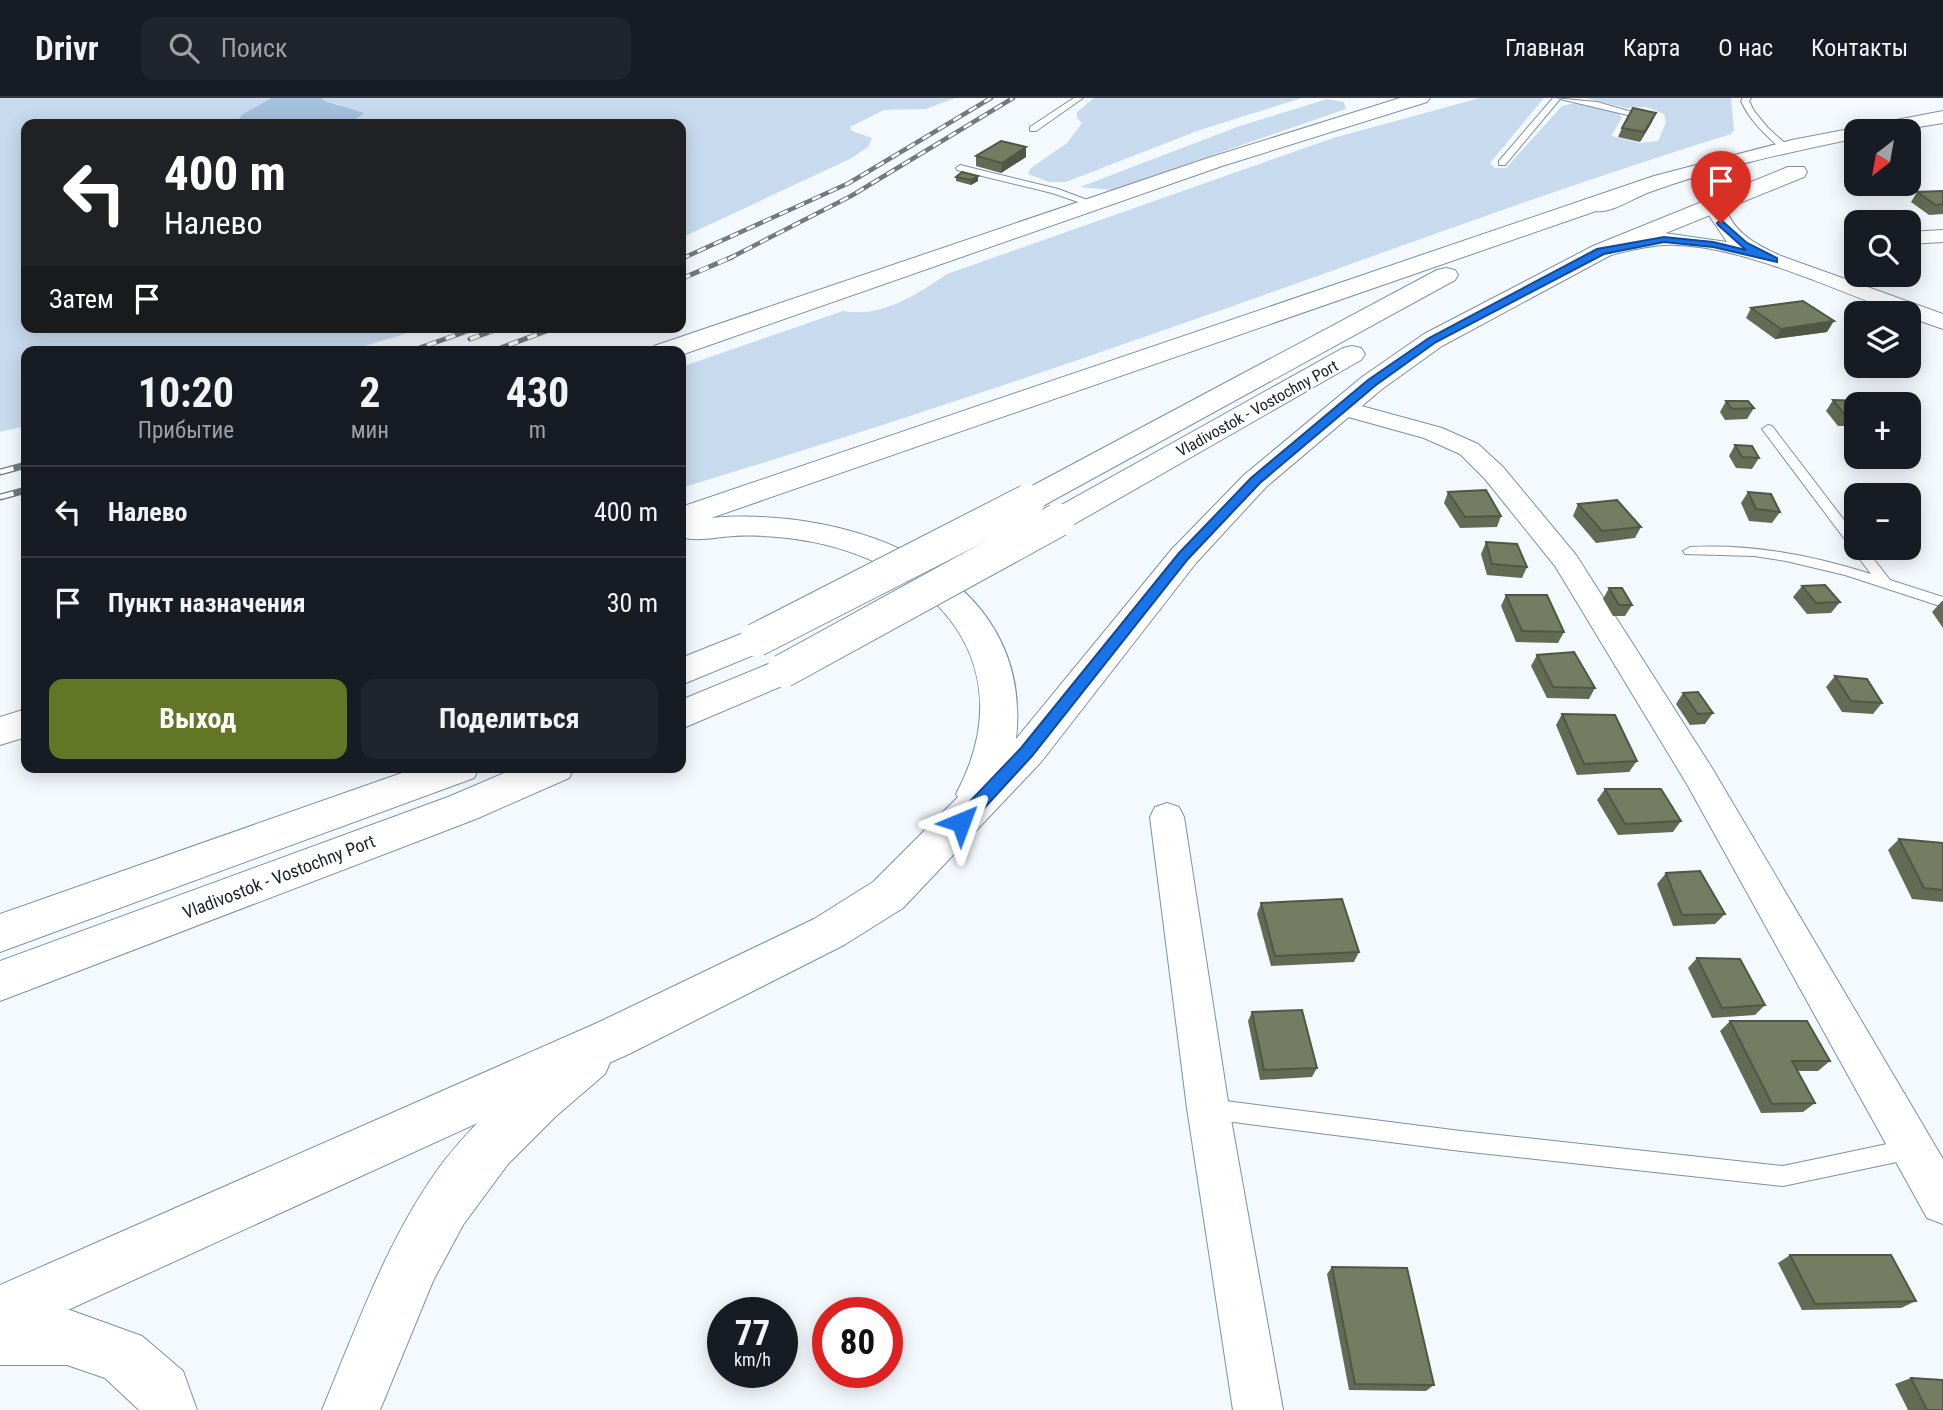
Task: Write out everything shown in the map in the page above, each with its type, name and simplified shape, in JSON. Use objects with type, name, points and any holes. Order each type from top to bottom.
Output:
[{"type":"main road","points":[[680,346],[1215,162],[1420,98]]},
{"type":"main road","name":"Vladivostok - Vostochny Port","points":[[1922,121],[1943,117]]},
{"type":"main road","name":"Vladivostok - Vostochny Port","points":[[1501,276],[1588,236],[1664,206],[1800,162],[1844,140]]},
{"type":"main road","points":[[0,1313],[614,1038],[829,932],[888,895],[928,857],[1027,752],[1184,556],[1255,481],[1372,383],[1433,340],[1601,251],[1723,201],[1800,162]]},
{"type":"main road","name":"Vladivostok - Vostochny Port","points":[[686,671],[756,640],[1028,501],[1426,284],[1623,194],[1800,162]]},
{"type":"main road","points":[[686,517],[1623,194]]},
{"type":"main road","name":"Vladivostok - Vostochny Port","points":[[686,713],[783,671],[1464,292]]},
{"type":"main road","points":[[686,531],[744,525],[786,527],[827,534],[865,545],[900,561],[931,580],[958,604],[977,630],[991,658],[999,689],[1000,722],[993,756],[979,790],[928,857]]},
{"type":"main road","points":[[0,933],[446,773]]},
{"type":"main road","name":"Vladivostok - Vostochny Port","points":[[0,981],[450,813],[543,773]]},
{"type":"main road","points":[[351,1410],[424,1240],[462,1180],[510,1126],[560,1080],[614,1038]]},
{"type":"main road","points":[[0,1338],[67,1337],[122,1356],[163,1391],[168,1410]]},
{"type":"street","points":[[1723,201],[1718,214],[1730,233],[1743,245],[1774,260]]},
{"type":"street","points":[[1921,237],[1943,236]]},
{"type":"street","points":[[1601,251],[1664,239],[1713,244],[1774,260],[1887,301]]},
{"type":"street","points":[[1890,287],[1904,301]]},
{"type":"street","points":[[1921,313],[1943,322]]},
{"type":"street","points":[[1343,408],[1433,433],[1469,449],[1494,473],[1566,561],[1927,1148],[1943,1202]]},
{"type":"street","points":[[1167,817],[1208,1108],[1258,1410]]},
{"type":"lane","points":[[1033,129],[1079,98]]},
{"type":"lane","points":[[1502,163],[1558,98]]},
{"type":"lane","points":[[1563,98],[1610,107],[1651,119]]},
{"type":"lane","points":[[1747,98],[1745,102],[1750,113],[1800,162]]},
{"type":"lane","points":[[960,168],[1055,191],[1093,204]]},
{"type":"lane","points":[[1768,429],[1844,530]]},
{"type":"lane","points":[[1690,551],[1737,549],[1764,552],[1943,602]]},
{"type":"lane","points":[[1867,560],[1885,584]]},
{"type":"lane","points":[[1208,1108],[1461,1141],[1783,1176],[1927,1148]]},
{"type":"shaded area","points":[[0,98],[271,98],[240,119],[21,119],[21,333],[408,333],[364,346],[21,346],[21,427],[0,432]]},
{"type":"shaded area","points":[[271,98],[322,98],[364,113],[356,119],[239,119]]},
{"type":"shaded area","points":[[322,98],[955,98],[926,109],[884,110],[850,127],[852,131],[872,138],[869,146],[852,158],[686,236],[686,119],[347,119],[340,105]]},
{"type":"shaded area","points":[[1094,98],[1302,98],[1200,130],[1066,182],[1049,182],[1028,174],[1031,168],[1067,143],[1082,123],[1077,118],[1077,112]]},
{"type":"shaded area","points":[[1480,98],[1544,98],[1490,163],[1495,168],[1506,168],[1562,106],[1569,104],[1590,105],[1618,112],[1622,118],[1611,136],[1640,143],[1658,141],[1666,122],[1664,114],[1646,107],[1626,108],[1585,98],[1731,98],[1734,130],[1731,134],[1511,207],[1031,376],[686,486],[686,365],[843,311],[884,308],[923,290],[947,274],[1333,138]]},
{"type":"shaded area","points":[[1327,99],[1344,102],[1346,109],[1112,190],[1080,187],[1237,127]]},
{"type":"building","points":[[1633,108],[1656,113],[1644,132],[1622,128]]},
{"type":"building","points":[[1001,141],[1026,147],[1002,163],[976,156]]},
{"type":"building","points":[[962,172],[978,176],[971,180],[956,177]]},
{"type":"building","points":[[1943,191],[1943,204],[1936,205],[1922,195],[1922,192]]},
{"type":"building","points":[[1803,301],[1834,321],[1781,329],[1751,308]]},
{"type":"building","points":[[1833,400],[1844,400],[1844,414]]},
{"type":"building","points":[[1726,401],[1748,401],[1754,408],[1732,409]]},
{"type":"building","points":[[1735,445],[1752,446],[1759,458],[1742,457]]},
{"type":"building","points":[[1486,490],[1501,516],[1465,517],[1448,492]]},
{"type":"building","points":[[1748,492],[1771,494],[1780,512],[1756,509]]},
{"type":"building","points":[[1617,500],[1641,527],[1602,531],[1578,504]]},
{"type":"building","points":[[1486,542],[1517,544],[1527,567],[1492,564]]},
{"type":"building","points":[[1825,585],[1840,602],[1816,603],[1802,586]]},
{"type":"building","points":[[1609,588],[1622,588],[1632,605],[1619,605]]},
{"type":"building","points":[[1506,595],[1547,595],[1564,632],[1522,631]]},
{"type":"building","points":[[1574,652],[1595,688],[1553,687],[1537,655]]},
{"type":"building","points":[[1835,676],[1867,679],[1882,703],[1851,701]]},
{"type":"building","points":[[1698,692],[1713,713],[1698,714],[1683,693]]},
{"type":"building","points":[[1562,714],[1615,715],[1637,761],[1584,764]]},
{"type":"building","points":[[1605,789],[1661,789],[1681,821],[1625,824]]},
{"type":"building","points":[[1899,839],[1943,843],[1943,890],[1924,888]]},
{"type":"building","points":[[1700,871],[1725,914],[1682,915],[1666,873]]},
{"type":"building","points":[[1342,899],[1359,952],[1275,956],[1261,903]]},
{"type":"building","points":[[1697,958],[1740,959],[1765,1005],[1722,1008]]},
{"type":"building","points":[[1302,1010],[1317,1068],[1264,1070],[1252,1012]]},
{"type":"building","points":[[1730,1021],[1807,1021],[1830,1061],[1792,1061],[1815,1103],[1772,1104]]},
{"type":"building","points":[[1790,1255],[1891,1255],[1916,1301],[1815,1304]]},
{"type":"building","points":[[1332,1267],[1407,1268],[1434,1385],[1355,1384]]},
{"type":"building","points":[[1911,1378],[1943,1380],[1943,1410],[1927,1410]]},
{"type":"railway","points":[[686,257],[849,183],[991,98]]},
{"type":"railway","points":[[731,257],[851,196],[1013,98]]},
{"type":"railway","points":[[686,277],[731,257]]},
{"type":"railway","points":[[425,346],[462,333]]},
{"type":"railway","points":[[470,339],[487,333]]},
{"type":"railway","points":[[506,346],[541,333]]},
{"type":"railway","points":[[0,472],[21,466]]},
{"type":"railway","points":[[0,497],[21,491]]},
{"type":"route","points":[[961,822],[1027,752],[1184,556],[1255,481],[1372,383],[1433,340],[1601,251],[1664,239],[1713,244],[1774,260],[1743,245],[1721,223]]}]
